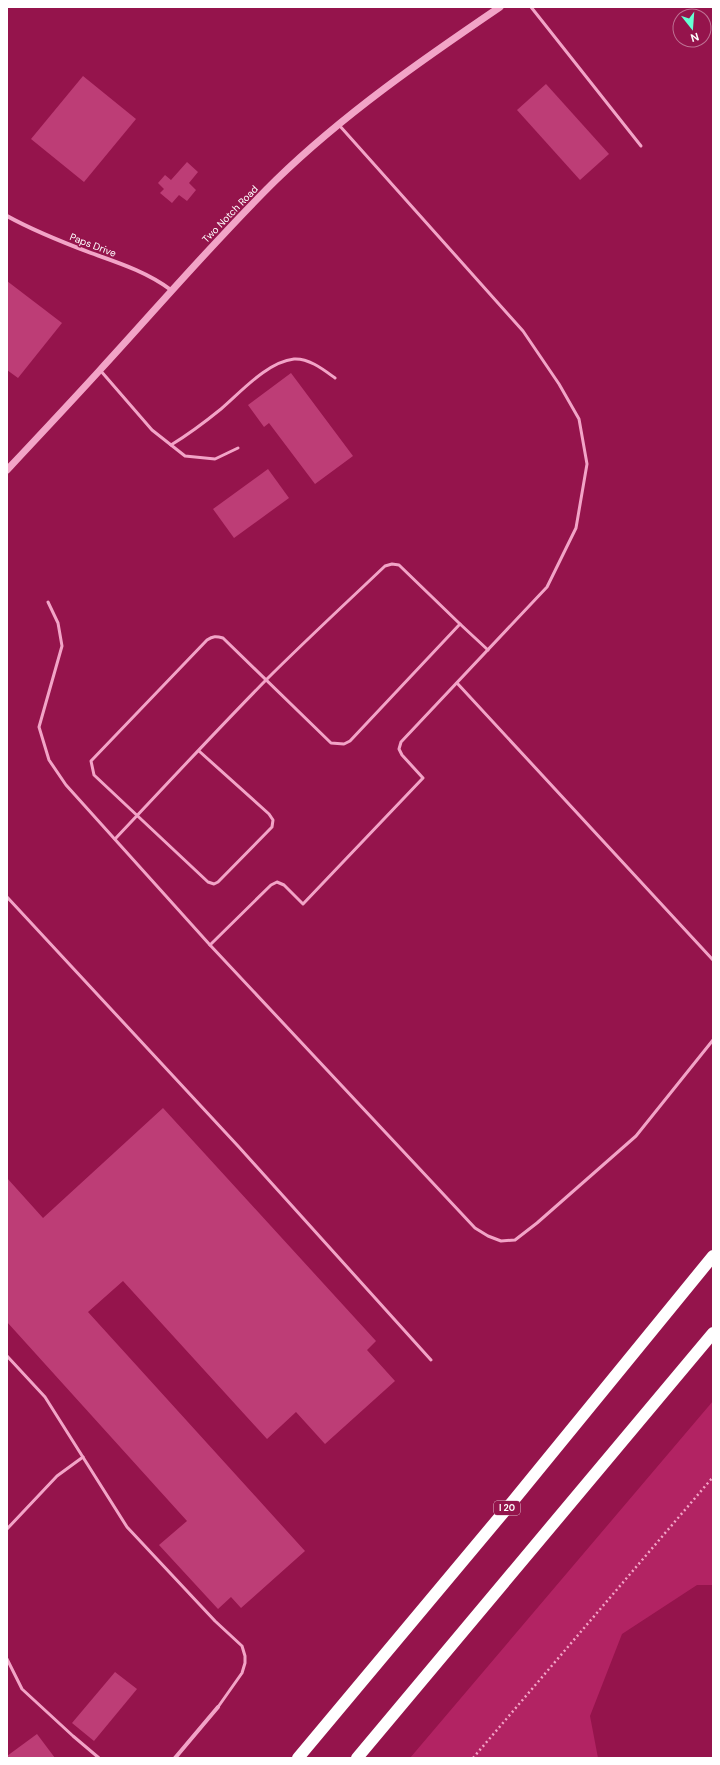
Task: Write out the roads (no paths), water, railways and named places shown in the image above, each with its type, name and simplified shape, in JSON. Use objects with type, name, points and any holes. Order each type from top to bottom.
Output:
[{"type":"highway","name":"I 20","points":[[298,1758],[513,1501],[713,1256]]},
{"type":"highway","points":[[357,1758],[713,1333]]},
{"type":"street","name":"Two Notch Road","points":[[7,470],[172,290],[276,180],[338,124],[441,48],[500,7]]},
{"type":"street","name":"Paps Drive","points":[[7,216],[58,240],[138,270],[172,290]]},
{"type":"street","points":[[174,1758],[218,1707]]},
{"type":"lane","points":[[531,7],[640,146]]},
{"type":"lane","points":[[210,945],[272,885],[277,882],[284,885],[303,904],[344,863],[423,778],[402,755],[400,749],[401,742],[547,587],[576,528],[587,464],[579,419],[559,384],[523,331],[338,124]]},
{"type":"lane","points":[[171,445],[196,429],[257,378],[277,364],[295,359],[313,363],[335,378]]},
{"type":"lane","points":[[100,370],[152,430],[185,456],[215,459],[238,448]]},
{"type":"lane","points":[[115,839],[266,680],[385,566],[392,564],[399,565],[488,650]]},
{"type":"lane","points":[[48,602],[58,623],[62,646],[39,727],[49,760],[66,785],[210,945],[475,1228],[488,1236],[501,1241],[515,1240],[537,1224],[636,1136],[713,1040]]},
{"type":"lane","points":[[199,751],[269,814],[273,820],[272,827],[218,882],[214,884],[208,882],[94,775],[92,761],[146,703],[207,640],[212,637],[223,638],[331,743],[344,744],[350,741],[460,624]]},
{"type":"lane","points":[[457,683],[713,960]]},
{"type":"lane","points":[[7,897],[238,1146],[431,1360]]},
{"type":"lane","points":[[7,1356],[45,1397],[127,1527],[214,1621],[242,1646],[245,1656],[245,1663],[242,1673],[218,1707]]},
{"type":"lane","points":[[7,1529],[57,1476],[83,1457]]},
{"type":"lane","points":[[7,1659],[22,1689],[99,1758]]}]
